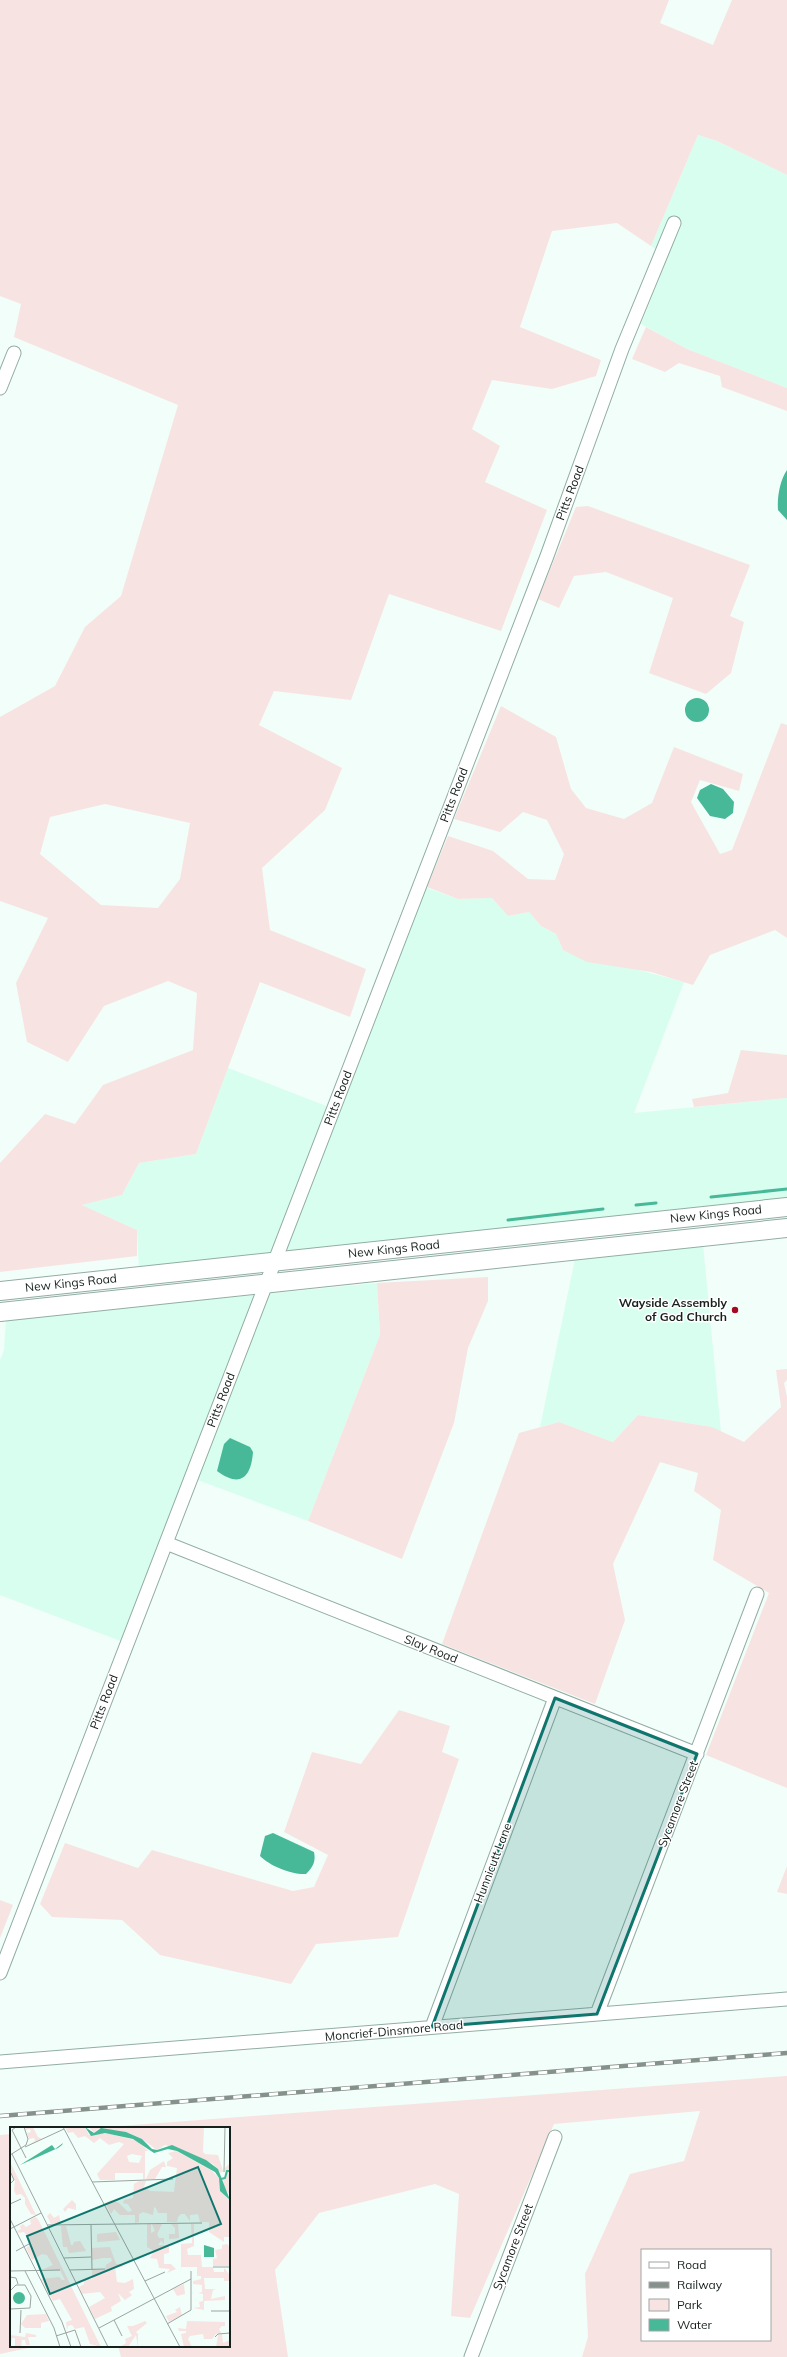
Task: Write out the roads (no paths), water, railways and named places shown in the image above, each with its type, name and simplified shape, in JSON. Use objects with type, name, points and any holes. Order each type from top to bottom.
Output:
[{"type":"highway","name":"New Kings Road","points":[[0,1291],[787,1207]]},
{"type":"highway","name":"New Kings Road","points":[[0,1312],[787,1228]]},
{"type":"street","name":"Pitts Road","points":[[0,1972],[550,549],[622,349],[674,223]]},
{"type":"street","points":[[0,388],[14,353]]},
{"type":"street","points":[[629,1224],[632,1244]]},
{"type":"street","name":"Slay Road","points":[[166,1543],[697,1754]]},
{"type":"street","name":"Sycamore Street","points":[[597,2014],[757,1594]]},
{"type":"street","name":"Hunnicutt Lane","points":[[432,2028],[555,1698]]},
{"type":"street","name":"Moncrief-Dinsmore Road","points":[[0,2062],[787,1999]]},
{"type":"street","name":"Sycamore Street","points":[[471,2357],[555,2137]]},
{"type":"water","points":[[787,470],[787,520],[778,510],[778,505],[781,484]]},
{"type":"water","points":[[697,698],[705,702],[709,710],[705,718],[697,722],[689,718],[685,710],[689,702]]},
{"type":"water","points":[[711,784],[723,789],[734,802],[733,813],[725,819],[710,816],[697,798],[700,790]]},
{"type":"water","points":[[230,1438],[250,1447],[253,1452],[250,1468],[243,1478],[232,1479],[217,1471],[224,1444]]},
{"type":"water","points":[[273,1833],[314,1852],[315,1859],[306,1874],[294,1873],[282,1869],[269,1863],[260,1856],[265,1836]]},
{"type":"waterway","points":[[711,1197],[787,1189]]},
{"type":"waterway","points":[[636,1205],[656,1203]]},
{"type":"waterway","points":[[508,1220],[603,1209]]},
{"type":"railway","points":[[0,2116],[787,2053]]},
{"type":"place","name":"Wayside Assembly of God Church","points":[[735,1310]]}]
